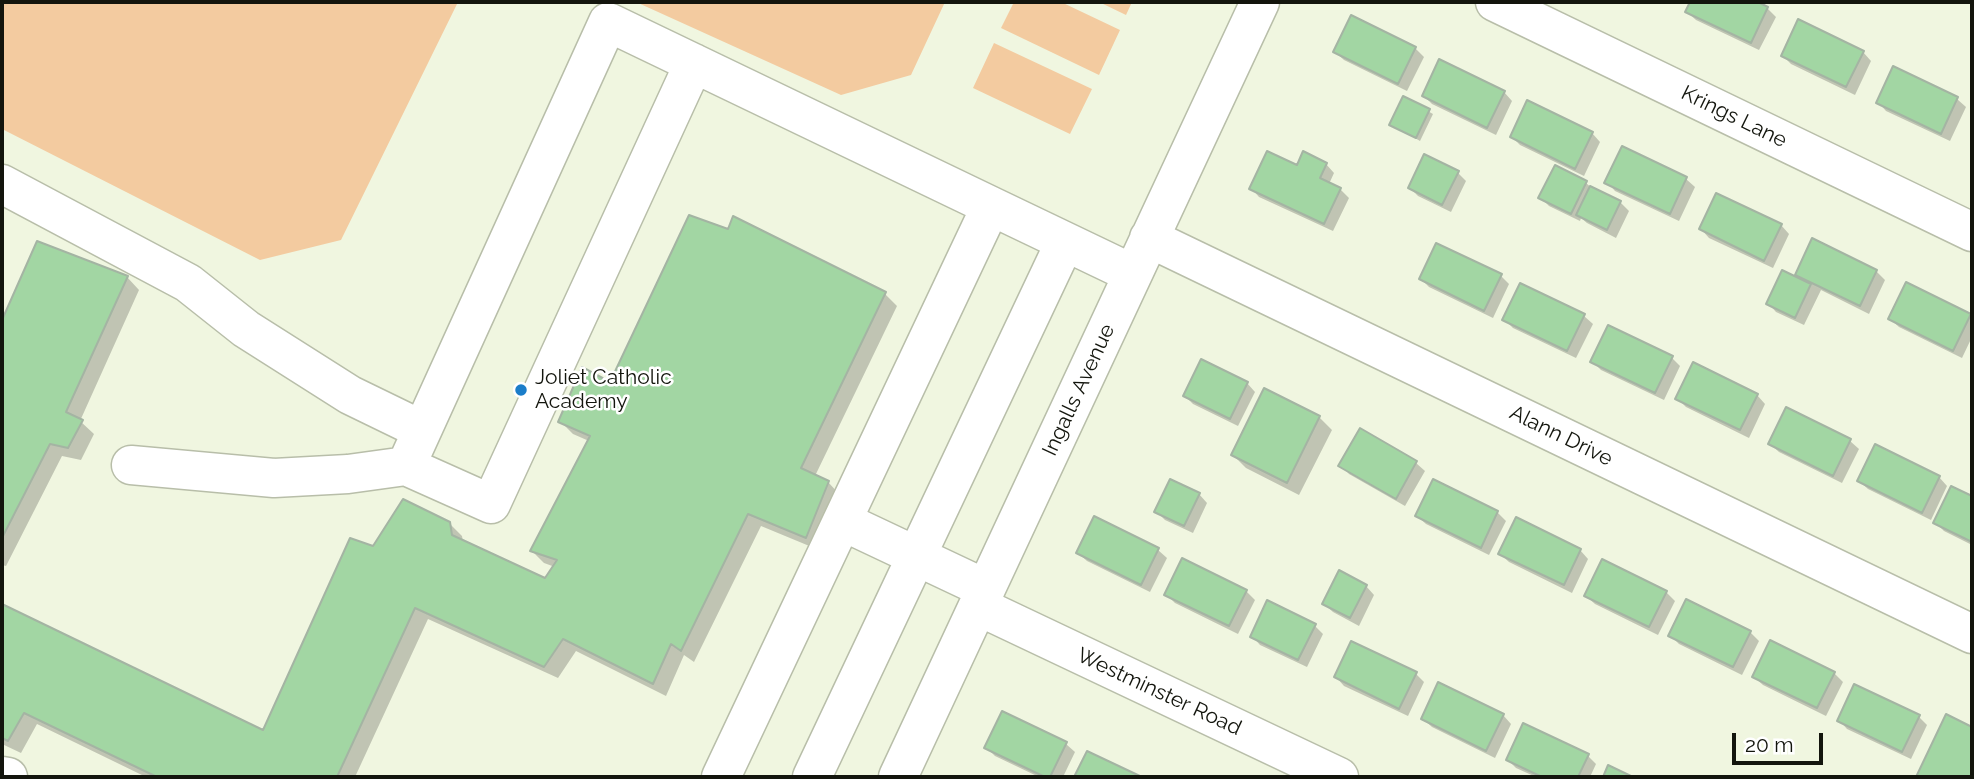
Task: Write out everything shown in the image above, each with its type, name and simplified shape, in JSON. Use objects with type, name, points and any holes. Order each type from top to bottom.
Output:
[{"type":"street","name":"Ingalls Avenue","points":[[898,777],[1260,2]]},
{"type":"street","name":"Krings Lane","points":[[1495,2],[1972,232]]},
{"type":"street","points":[[406,466],[608,22],[1133,274]]},
{"type":"street","points":[[131,466],[274,478],[348,474],[406,466],[491,504],[694,63]]},
{"type":"street","points":[[2,184],[188,283],[246,329],[350,395],[422,430]]},
{"type":"street","points":[[721,777],[992,206]]},
{"type":"street","name":"Alann Drive","points":[[1149,238],[1972,634]]},
{"type":"street","points":[[812,777],[1065,242]]},
{"type":"street","name":"Westminster Road","points":[[842,521],[917,556],[982,597],[1339,777]]},
{"type":"street","points":[[2,776],[8,777]]},
{"type":"shaded area","points":[[2,2],[458,2],[341,240],[260,260],[2,129]]},
{"type":"shaded area","points":[[636,2],[945,2],[911,75],[841,95]]},
{"type":"shaded area","points":[[1014,2],[1061,2],[1120,30],[1099,75],[1001,28]]},
{"type":"shaded area","points":[[1099,2],[1132,2],[1126,15]]},
{"type":"shaded area","points":[[994,43],[1092,89],[1070,134],[973,88]]},
{"type":"building","points":[[1690,2],[1758,2],[1768,7],[1751,43],[1685,12]]},
{"type":"building","points":[[1351,15],[1416,47],[1398,84],[1333,52]]},
{"type":"building","points":[[1798,19],[1864,51],[1846,87],[1781,56]]},
{"type":"building","points":[[1439,59],[1505,91],[1487,128],[1422,96]]},
{"type":"building","points":[[1893,66],[1958,97],[1941,134],[1876,103]]},
{"type":"building","points":[[1403,96],[1430,109],[1416,138],[1389,125]]},
{"type":"building","points":[[1527,100],[1593,132],[1575,169],[1510,137]]},
{"type":"building","points":[[1622,146],[1687,177],[1670,214],[1604,183]]},
{"type":"building","points":[[1267,151],[1297,165],[1303,151],[1327,163],[1320,178],[1341,188],[1324,224],[1249,189]]},
{"type":"building","points":[[1424,154],[1459,171],[1442,205],[1408,188]]},
{"type":"building","points":[[1555,165],[1587,181],[1571,214],[1538,198]]},
{"type":"building","points":[[1590,186],[1621,201],[1607,230],[1576,215]]},
{"type":"building","points":[[1716,193],[1782,224],[1764,261],[1699,229]]},
{"type":"building","name":"Joliet Catholic Academy","points":[[689,215],[728,229],[733,216],[886,292],[801,468],[829,481],[806,538],[748,514],[681,651],[671,644],[653,684],[563,639],[544,667],[415,608],[337,777],[157,777],[24,713],[8,741],[2,738],[2,604],[263,730],[350,538],[373,546],[403,499],[450,522],[452,535],[545,578],[557,560],[530,551],[590,436],[558,422],[582,367],[610,382]]},
{"type":"building","points":[[1812,238],[1877,270],[1860,306],[1795,275]]},
{"type":"building","points":[[37,241],[128,276],[66,412],[83,420],[68,448],[50,444],[2,538],[2,320]]},
{"type":"building","points":[[1436,243],[1502,274],[1484,311],[1419,279]]},
{"type":"building","points":[[1782,270],[1811,284],[1795,318],[1766,304]]},
{"type":"building","points":[[1906,282],[1971,314],[1953,351],[1888,319]]},
{"type":"building","points":[[1520,283],[1585,314],[1567,351],[1502,320]]},
{"type":"building","points":[[1608,325],[1673,356],[1655,393],[1590,362]]},
{"type":"building","points":[[1201,359],[1248,382],[1230,419],[1183,396]]},
{"type":"building","points":[[1693,362],[1758,394],[1740,430],[1675,399]]},
{"type":"building","points":[[1264,388],[1320,416],[1287,483],[1231,455]]},
{"type":"building","points":[[1786,407],[1851,439],[1833,476],[1768,444]]},
{"type":"building","points":[[1360,428],[1417,461],[1396,499],[1338,466]]},
{"type":"building","points":[[1875,444],[1940,476],[1922,513],[1857,481]]},
{"type":"building","points":[[1170,479],[1200,493],[1184,526],[1154,512]]},
{"type":"building","points":[[1433,479],[1498,511],[1481,548],[1415,516]]},
{"type":"building","points":[[1951,486],[1972,496],[1972,542],[1933,523]]},
{"type":"building","points":[[1094,516],[1159,548],[1141,585],[1076,553]]},
{"type":"building","points":[[1516,517],[1581,549],[1564,585],[1498,554]]},
{"type":"building","points":[[1182,558],[1247,590],[1229,626],[1164,595]]},
{"type":"building","points":[[1602,559],[1667,591],[1649,627],[1584,596]]},
{"type":"building","points":[[1339,570],[1367,585],[1350,618],[1322,604]]},
{"type":"building","points":[[1686,599],[1751,631],[1733,667],[1668,636]]},
{"type":"building","points":[[1267,600],[1316,624],[1298,660],[1250,637]]},
{"type":"building","points":[[1770,640],[1835,672],[1817,708],[1752,677]]},
{"type":"building","points":[[1351,641],[1417,672],[1399,709],[1334,677]]},
{"type":"building","points":[[1438,682],[1504,714],[1486,751],[1421,719]]},
{"type":"building","points":[[1854,684],[1920,715],[1902,752],[1837,721]]},
{"type":"building","points":[[1002,711],[1067,742],[1050,777],[984,748]]},
{"type":"building","points":[[1946,714],[1972,727],[1972,777],[1916,777]]},
{"type":"building","points":[[1523,723],[1589,754],[1578,777],[1542,777],[1506,760]]},
{"type":"building","points":[[1087,751],[1142,777],[1074,777]]},
{"type":"building","points":[[1608,765],[1633,777],[1603,777]]},
{"type":"place","name":"Joliet Catholic Academy","points":[[521,390]]}]
